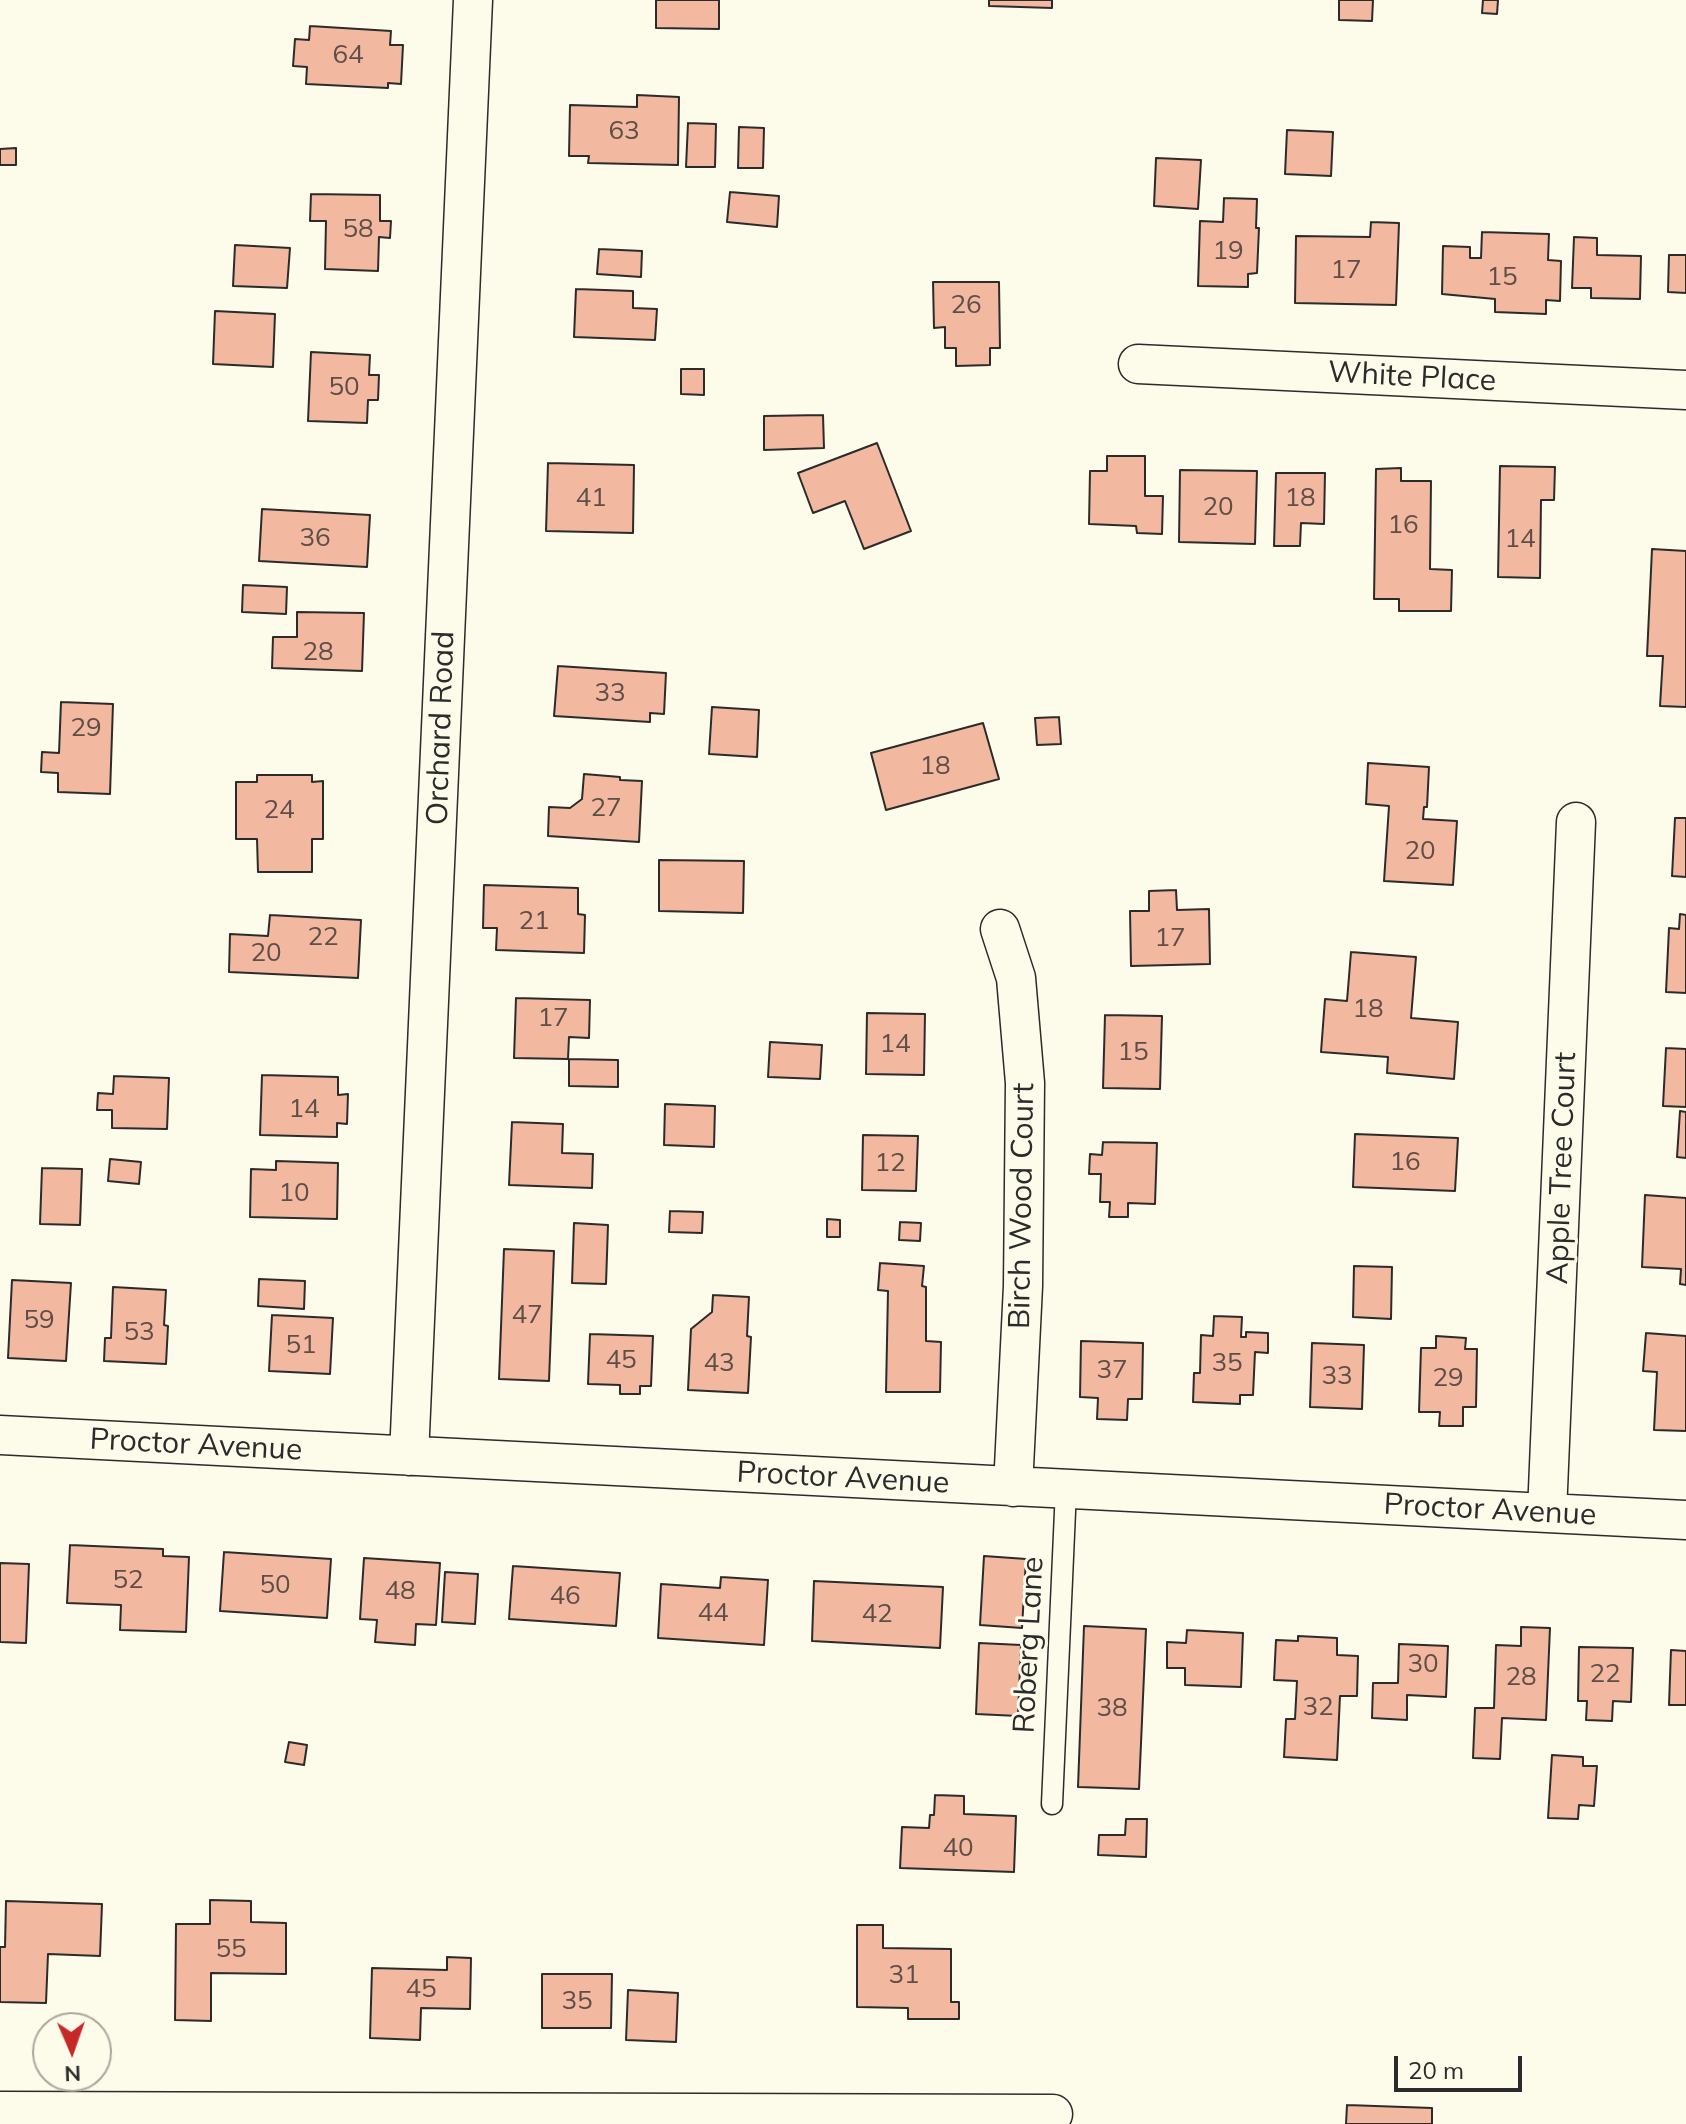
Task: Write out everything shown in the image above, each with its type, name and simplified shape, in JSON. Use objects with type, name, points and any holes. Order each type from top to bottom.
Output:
[{"type":"street","name":"Orchard Road","points":[[409,1456],[473,0]]},
{"type":"street","name":"White Place","points":[[1138,364],[1686,390]]},
{"type":"street","name":"Apple Tree Court","points":[[1547,1513],[1576,822]]},
{"type":"street","name":"Birch Wood Court","points":[[1000,929],[1016,978],[1025,1083],[1023,1286],[1013,1487]]},
{"type":"street","name":"Proctor Avenue","points":[[0,1435],[1686,1520]]},
{"type":"street","points":[[0,2111],[189,2118],[1053,2114]]},
{"type":"lane","name":"Roberg Lane","points":[[1052,1804],[1066,1489]]},
{"type":"building","points":[[656,0],[719,0],[719,29],[656,28]]},
{"type":"building","points":[[989,0],[1052,0],[1052,8],[989,6]]},
{"type":"building","points":[[1339,0],[1373,0],[1372,21],[1339,20]]},
{"type":"building","points":[[1483,0],[1498,0],[1497,14],[1482,13]]},
{"type":"building","points":[[310,26],[391,31],[390,45],[403,45],[401,84],[388,83],[388,88],[306,84],[307,67],[293,66],[295,39],[309,40]]},
{"type":"building","points":[[637,95],[679,97],[678,165],[588,163],[589,156],[569,156],[570,105],[637,107]]},
{"type":"building","points":[[688,123],[716,124],[715,167],[686,167]]},
{"type":"building","points":[[739,127],[764,128],[763,168],[738,168]]},
{"type":"building","points":[[1287,130],[1333,132],[1331,176],[1285,174]]},
{"type":"building","points":[[16,148],[16,165],[0,165],[0,149]]},
{"type":"building","points":[[1156,158],[1201,160],[1198,209],[1154,206]]},
{"type":"building","points":[[730,192],[779,196],[777,227],[727,222]]},
{"type":"building","points":[[311,194],[380,195],[380,221],[391,221],[390,238],[379,237],[378,271],[325,269],[326,221],[310,221]]},
{"type":"building","points":[[1224,198],[1257,199],[1257,273],[1248,274],[1248,287],[1198,286],[1200,221],[1223,222]]},
{"type":"building","points":[[1371,222],[1399,223],[1396,305],[1295,303],[1296,236],[1370,237]]},
{"type":"building","points":[[1482,232],[1549,234],[1548,260],[1561,261],[1560,301],[1546,300],[1546,314],[1495,312],[1495,299],[1442,294],[1443,246],[1470,247],[1470,258],[1481,258]]},
{"type":"building","points":[[1574,237],[1597,238],[1597,255],[1641,256],[1640,299],[1591,298],[1591,288],[1572,288]]},
{"type":"building","points":[[235,245],[290,248],[287,288],[233,286]]},
{"type":"building","points":[[599,249],[642,251],[641,277],[597,274]]},
{"type":"building","points":[[1669,255],[1686,255],[1686,293],[1668,292]]},
{"type":"building","points":[[933,282],[999,282],[1000,348],[990,348],[990,365],[956,366],[956,348],[945,348],[945,327],[934,328]]},
{"type":"building","points":[[576,289],[633,291],[633,308],[657,309],[655,340],[574,337]]},
{"type":"building","points":[[215,311],[275,314],[273,367],[213,364]]},
{"type":"building","points":[[311,352],[370,355],[369,375],[379,375],[378,400],[368,400],[367,423],[308,421]]},
{"type":"building","points":[[681,369],[704,369],[704,395],[681,394]]},
{"type":"building","points":[[823,415],[824,448],[764,450],[764,416]]},
{"type":"building","points":[[877,443],[911,531],[864,549],[845,501],[813,513],[798,473]]},
{"type":"building","points":[[1107,456],[1145,456],[1145,496],[1163,496],[1162,534],[1137,533],[1136,526],[1089,524],[1090,471],[1107,471]]},
{"type":"building","points":[[548,463],[634,465],[633,533],[546,531]]},
{"type":"building","points":[[1500,466],[1555,467],[1554,500],[1541,500],[1540,578],[1498,577]]},
{"type":"building","points":[[1401,468],[1401,481],[1431,481],[1430,569],[1452,570],[1451,611],[1399,611],[1399,599],[1374,599],[1376,469]]},
{"type":"building","points":[[1180,470],[1257,471],[1255,544],[1179,542]]},
{"type":"building","points":[[1276,473],[1325,473],[1324,524],[1301,523],[1300,546],[1274,546]]},
{"type":"building","points":[[262,509],[370,515],[367,567],[259,561]]},
{"type":"building","points":[[1652,549],[1686,551],[1686,707],[1660,706],[1663,656],[1647,656]]},
{"type":"building","points":[[243,585],[287,587],[286,614],[242,612]]},
{"type":"building","points":[[297,612],[364,613],[362,671],[272,668],[273,637],[297,637]]},
{"type":"building","points":[[558,666],[666,673],[664,714],[650,713],[650,722],[554,716]]},
{"type":"building","points":[[61,702],[113,704],[110,794],[58,792],[58,773],[41,772],[42,752],[59,753]]},
{"type":"building","points":[[712,707],[759,710],[757,757],[709,754]]},
{"type":"building","points":[[1059,717],[1061,744],[1037,745],[1035,718]]},
{"type":"building","points":[[983,723],[999,779],[886,810],[871,753]]},
{"type":"building","points":[[1368,763],[1429,767],[1427,807],[1424,807],[1423,819],[1457,821],[1453,885],[1384,881],[1389,806],[1366,804]]},
{"type":"building","points":[[584,774],[642,781],[639,842],[548,836],[549,807],[570,808],[582,799]]},
{"type":"building","points":[[257,775],[312,775],[312,782],[323,781],[323,839],[312,839],[312,872],[258,872],[257,839],[236,839],[236,782],[257,782]]},
{"type":"building","points":[[1675,818],[1686,818],[1686,877],[1672,876]]},
{"type":"building","points":[[659,860],[744,861],[743,913],[659,911]]},
{"type":"building","points":[[484,885],[578,888],[578,914],[585,915],[584,953],[496,950],[497,928],[483,928]]},
{"type":"building","points":[[1176,890],[1177,910],[1209,909],[1210,964],[1131,966],[1130,911],[1149,911],[1149,891]]},
{"type":"building","points":[[1680,914],[1686,915],[1686,993],[1666,992],[1669,928],[1679,929]]},
{"type":"building","points":[[270,915],[361,920],[358,978],[229,972],[230,934],[268,936]]},
{"type":"building","points":[[1351,952],[1416,957],[1411,1018],[1458,1022],[1454,1079],[1387,1073],[1388,1057],[1321,1052],[1325,999],[1347,1001]]},
{"type":"building","points":[[516,998],[590,1000],[589,1038],[569,1037],[568,1059],[514,1058]]},
{"type":"building","points":[[867,1013],[925,1014],[924,1075],[866,1074]]},
{"type":"building","points":[[1105,1015],[1162,1016],[1160,1089],[1103,1088]]},
{"type":"building","points":[[770,1042],[822,1045],[820,1079],[768,1077]]},
{"type":"building","points":[[1666,1048],[1686,1049],[1686,1107],[1663,1106]]},
{"type":"building","points":[[569,1059],[618,1060],[618,1087],[569,1086]]},
{"type":"building","points":[[262,1075],[338,1077],[338,1095],[348,1094],[347,1124],[337,1123],[337,1137],[260,1135]]},
{"type":"building","points":[[114,1076],[169,1078],[167,1129],[112,1128],[112,1110],[97,1110],[98,1093],[113,1094]]},
{"type":"building","points":[[665,1104],[715,1106],[714,1147],[664,1145]]},
{"type":"building","points":[[1680,1111],[1686,1112],[1686,1158],[1677,1157]]},
{"type":"building","points":[[512,1122],[563,1124],[562,1153],[593,1154],[592,1188],[509,1185]]},
{"type":"building","points":[[1355,1134],[1458,1138],[1455,1191],[1353,1187]]},
{"type":"building","points":[[863,1135],[918,1136],[916,1191],[862,1190]]},
{"type":"building","points":[[1103,1142],[1157,1143],[1155,1204],[1128,1203],[1128,1217],[1109,1217],[1110,1202],[1100,1202],[1101,1174],[1089,1174],[1090,1154],[1102,1155]]},
{"type":"building","points":[[110,1159],[141,1162],[139,1184],[108,1181]]},
{"type":"building","points":[[276,1161],[338,1163],[337,1219],[250,1217],[251,1169],[276,1170]]},
{"type":"building","points":[[42,1168],[82,1169],[80,1225],[40,1224]]},
{"type":"building","points":[[1645,1195],[1686,1198],[1686,1285],[1680,1284],[1681,1269],[1642,1267]]},
{"type":"building","points":[[670,1211],[703,1212],[702,1233],[669,1232]]},
{"type":"building","points":[[827,1219],[840,1220],[840,1237],[827,1237]]},
{"type":"building","points":[[900,1222],[921,1223],[920,1241],[899,1240]]},
{"type":"building","points":[[574,1223],[608,1225],[606,1284],[572,1283]]},
{"type":"building","points":[[504,1249],[554,1251],[549,1381],[499,1379]]},
{"type":"building","points":[[880,1263],[924,1266],[922,1286],[926,1287],[926,1341],[941,1342],[940,1392],[886,1392],[888,1291],[878,1290]]},
{"type":"building","points":[[1354,1266],[1392,1267],[1391,1319],[1353,1317]]},
{"type":"building","points":[[259,1279],[305,1281],[304,1309],[258,1306]]},
{"type":"building","points":[[12,1280],[71,1283],[66,1361],[8,1358]]},
{"type":"building","points":[[113,1287],[166,1290],[166,1364],[104,1361],[105,1338],[111,1338]]},
{"type":"building","points":[[713,1295],[749,1297],[747,1336],[751,1337],[748,1393],[688,1390],[691,1329],[712,1312]]},
{"type":"building","points":[[272,1315],[333,1318],[330,1374],[269,1371]]},
{"type":"building","points":[[1214,1316],[1242,1317],[1241,1337],[1246,1337],[1246,1332],[1268,1333],[1268,1353],[1255,1352],[1253,1395],[1240,1395],[1240,1404],[1193,1402],[1194,1373],[1200,1373],[1201,1335],[1213,1336]]},
{"type":"building","points":[[1646,1333],[1686,1336],[1686,1431],[1654,1430],[1657,1372],[1643,1371]]},
{"type":"building","points":[[590,1334],[653,1336],[651,1386],[640,1386],[640,1394],[620,1394],[620,1385],[588,1384]]},
{"type":"building","points":[[1436,1336],[1466,1338],[1465,1349],[1477,1349],[1476,1407],[1463,1407],[1463,1426],[1439,1426],[1440,1412],[1419,1412],[1421,1348],[1436,1348]]},
{"type":"building","points":[[1081,1341],[1143,1343],[1142,1399],[1128,1399],[1127,1420],[1097,1419],[1098,1398],[1080,1397]]},
{"type":"building","points":[[1312,1343],[1364,1345],[1362,1409],[1310,1407]]},
{"type":"building","points":[[70,1545],[163,1549],[163,1556],[189,1557],[186,1632],[120,1630],[121,1605],[67,1603]]},
{"type":"building","points":[[224,1552],[331,1559],[327,1618],[220,1611]]},
{"type":"building","points":[[984,1556],[1026,1559],[1022,1628],[980,1625]]},
{"type":"building","points":[[364,1558],[440,1563],[436,1625],[416,1624],[415,1645],[375,1642],[377,1620],[360,1619]]},
{"type":"building","points":[[0,1563],[29,1564],[26,1643],[0,1642]]},
{"type":"building","points":[[513,1566],[620,1573],[616,1626],[509,1619]]},
{"type":"building","points":[[445,1572],[478,1574],[475,1624],[442,1622]]},
{"type":"building","points":[[721,1577],[768,1580],[764,1645],[658,1638],[661,1584],[720,1588]]},
{"type":"building","points":[[814,1581],[943,1587],[940,1648],[812,1641]]},
{"type":"building","points":[[1084,1626],[1146,1629],[1139,1789],[1078,1787]]},
{"type":"building","points":[[1521,1627],[1550,1628],[1546,1720],[1502,1718],[1500,1759],[1473,1758],[1475,1708],[1494,1708],[1496,1645],[1521,1646]]},
{"type":"building","points":[[1187,1630],[1243,1633],[1241,1687],[1185,1685],[1185,1668],[1167,1668],[1167,1642],[1186,1643]]},
{"type":"building","points":[[1298,1636],[1337,1638],[1337,1655],[1358,1656],[1357,1696],[1340,1696],[1337,1760],[1284,1757],[1286,1719],[1295,1719],[1297,1681],[1274,1680],[1276,1640],[1298,1641]]},
{"type":"building","points":[[979,1643],[1021,1645],[1018,1716],[976,1714]]},
{"type":"building","points":[[1399,1644],[1448,1646],[1446,1697],[1407,1695],[1407,1720],[1372,1718],[1373,1683],[1398,1683]]},
{"type":"building","points":[[1579,1647],[1633,1648],[1631,1702],[1613,1701],[1612,1721],[1586,1720],[1587,1701],[1578,1701]]},
{"type":"building","points":[[1671,1650],[1686,1651],[1686,1705],[1669,1705]]},
{"type":"building","points":[[289,1742],[307,1745],[304,1765],[285,1762]]},
{"type":"building","points":[[1552,1755],[1583,1757],[1583,1766],[1597,1766],[1594,1806],[1579,1805],[1578,1819],[1548,1818]]},
{"type":"building","points":[[935,1795],[964,1796],[964,1814],[1016,1816],[1014,1872],[900,1868],[902,1827],[929,1828],[930,1815],[934,1815]]},
{"type":"building","points":[[1126,1819],[1147,1819],[1146,1857],[1098,1855],[1099,1835],[1125,1835]]},
{"type":"building","points":[[210,1900],[251,1901],[251,1922],[286,1923],[286,1974],[211,1973],[211,2021],[175,2020],[176,1924],[210,1924]]},
{"type":"building","points":[[6,1901],[102,1904],[100,1956],[48,1954],[46,2003],[0,2002],[0,1947],[5,1947]]},
{"type":"building","points":[[857,1925],[883,1925],[883,1948],[951,1949],[951,2002],[959,2002],[959,2019],[908,2019],[908,2008],[857,2007]]},
{"type":"building","points":[[447,1957],[471,1958],[470,2009],[421,2008],[420,2040],[370,2038],[372,1968],[447,1970]]},
{"type":"building","points":[[542,1974],[612,1974],[611,2028],[542,2028]]},
{"type":"building","points":[[628,1990],[678,1993],[676,2042],[626,2040]]},
{"type":"building","points":[[1347,2105],[1432,2108],[1432,2124],[1346,2124]]}]
